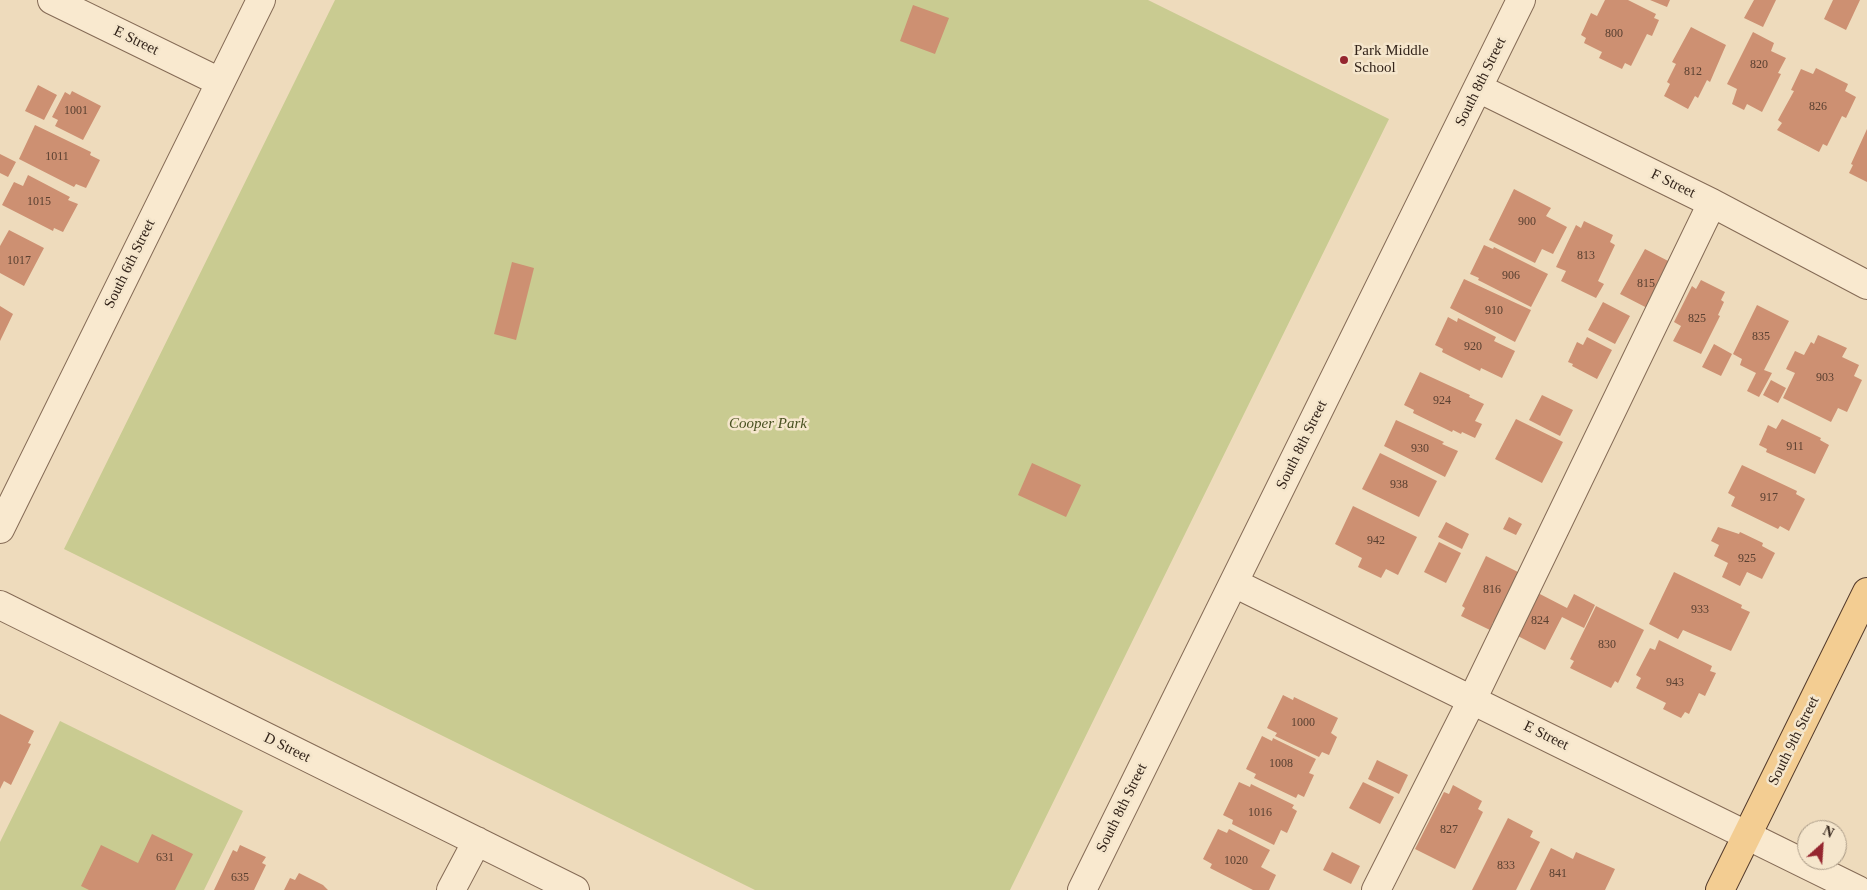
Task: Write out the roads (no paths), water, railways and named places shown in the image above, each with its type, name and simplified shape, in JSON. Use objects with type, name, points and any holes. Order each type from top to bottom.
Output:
[{"type":"main road","name":"South 9th Street","points":[[1720,890],[1867,592]]},
{"type":"street","name":"E Street","points":[[52,0],[220,82]]},
{"type":"street","name":"South 6th Street","points":[[0,529],[261,0]]},
{"type":"street","name":"South 8th Street","points":[[1082,890],[1521,0]]},
{"type":"street","name":"F Street","points":[[1478,88],[1712,203],[1867,285]]},
{"type":"street","points":[[1376,890],[1472,700],[1712,203]]},
{"type":"street","name":"E Street","points":[[1234,583],[1858,890]]},
{"type":"street","name":"D Street","points":[[0,605],[575,890]]},
{"type":"street","points":[[452,890],[477,841]]},
{"type":"place","name":"Park Middle School","points":[[1344,60]]},
{"type":"park label","name":"Cooper Park","points":[[768,424]]}]
